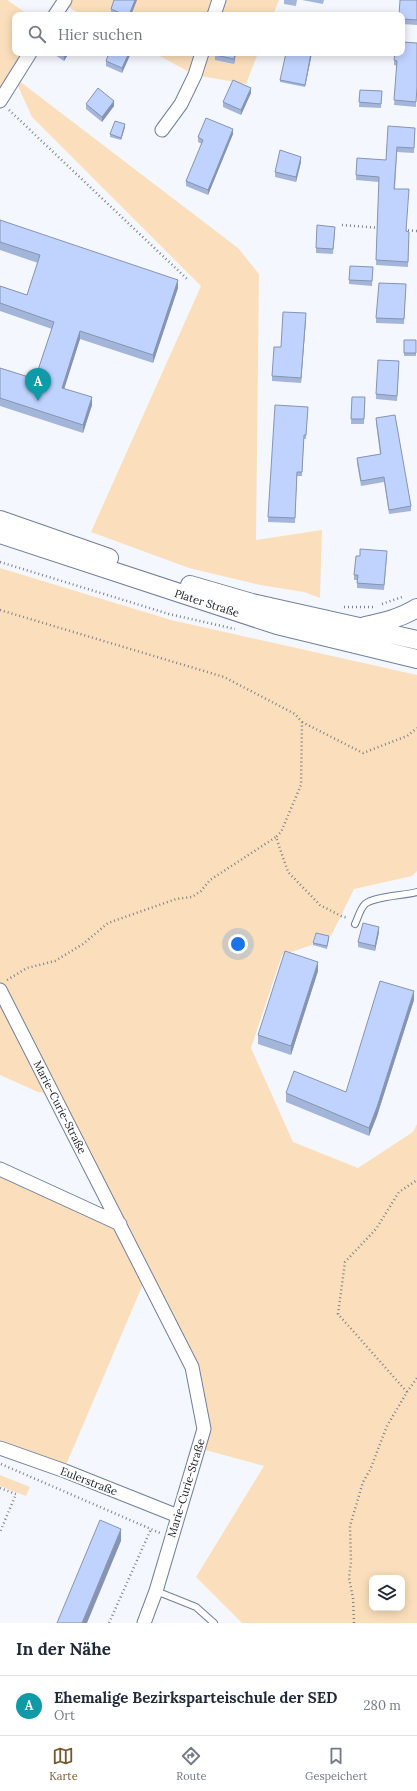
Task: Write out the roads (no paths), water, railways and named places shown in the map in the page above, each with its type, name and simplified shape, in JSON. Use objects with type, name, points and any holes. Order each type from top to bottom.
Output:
[{"type":"street","points":[[57,12],[65,0]]},
{"type":"street","points":[[215,12],[219,0]]},
{"type":"street","points":[[3,104],[28,56]]},
{"type":"street","points":[[162,130],[181,104],[195,75],[201,56]]},
{"type":"street","name":"Plater Straße","points":[[0,520],[174,580],[252,603],[417,640]]},
{"type":"street","name":"Plater Straße","points":[[0,534],[277,625],[417,659]]},
{"type":"street","points":[[360,627],[388,622],[408,614],[417,608]]},
{"type":"street","name":"Marie-Curie-Straße","points":[[3,985],[192,1367],[204,1429],[156,1591],[144,1623]]},
{"type":"street","points":[[0,1169],[120,1224]]},
{"type":"street","name":"Eulerstraße","points":[[0,1448],[66,1471],[178,1516]]},
{"type":"lane","points":[[356,922],[364,905],[370,901],[417,892]]},
{"type":"lane","points":[[156,1591],[196,1607],[214,1623]]},
{"type":"place","name":"Ehemalige Bezirksparteischule der SED","points":[[38,401]]}]
